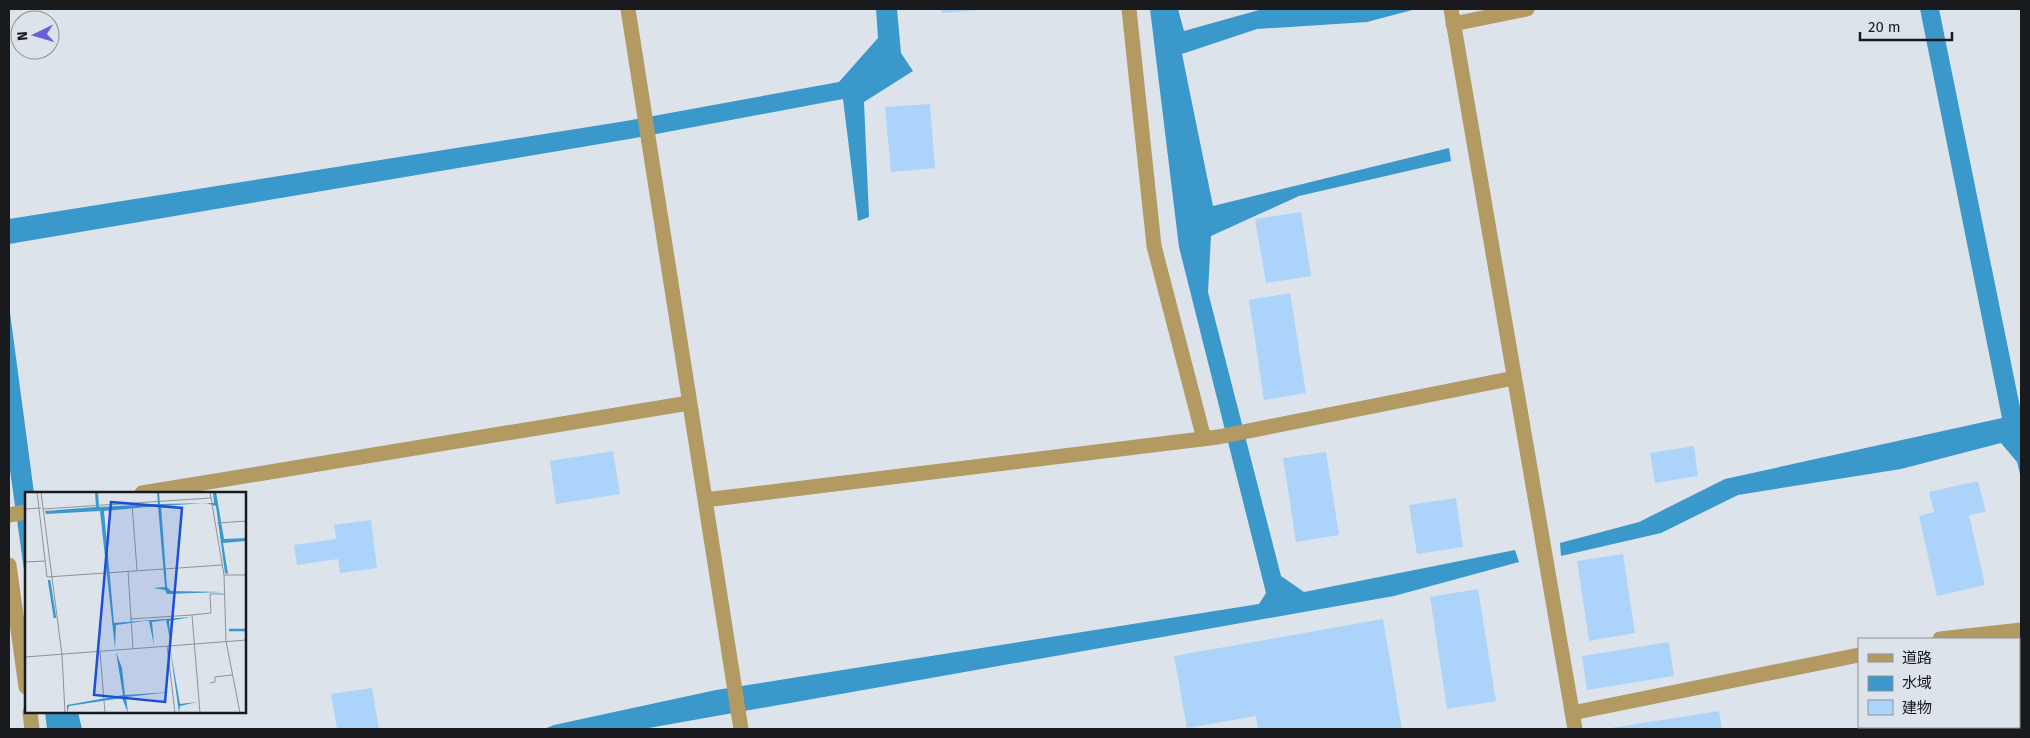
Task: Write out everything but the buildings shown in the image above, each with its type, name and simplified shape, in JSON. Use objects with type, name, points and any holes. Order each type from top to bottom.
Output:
[{"type":"street","points":[[628,9],[740,723]]},
{"type":"street","points":[[1129,9],[1154,246],[1211,438]]},
{"type":"street","points":[[1526,9],[1452,16],[1575,729]]},
{"type":"street","points":[[704,500],[1211,438],[1514,378]]},
{"type":"street","points":[[148,492],[689,403]]},
{"type":"street","points":[[9,515],[25,512]]},
{"type":"street","points":[[9,565],[25,680]]},
{"type":"street","points":[[1949,638],[2021,630]]},
{"type":"street","points":[[1572,714],[1858,656]]},
{"type":"street","points":[[30,713],[32,729]]},
{"type":"water","points":[[876,9],[897,9],[901,53],[913,71],[864,102],[869,217],[858,221],[843,99],[635,138],[9,244],[9,219],[626,121],[839,82],[878,38]]},
{"type":"water","points":[[1150,9],[1178,9],[1184,31],[1259,10],[1416,9],[1367,22],[1257,29],[1182,54],[1213,206],[1449,148],[1451,161],[1299,196],[1211,236],[1208,292],[1281,576],[1304,592],[1515,550],[1519,562],[1394,596],[643,729],[544,729],[554,725],[716,690],[1259,604],[1266,593],[1179,247]]},
{"type":"water","points":[[1920,9],[1939,9],[2021,412],[2021,478],[2017,462],[2001,443],[1901,469],[1738,495],[1661,533],[1561,556],[1560,543],[1639,522],[1725,479],[2002,418]]},
{"type":"water","points":[[9,305],[34,492],[25,492],[25,577],[9,463]]},
{"type":"water","points":[[45,713],[78,713],[82,729],[47,729]]}]
